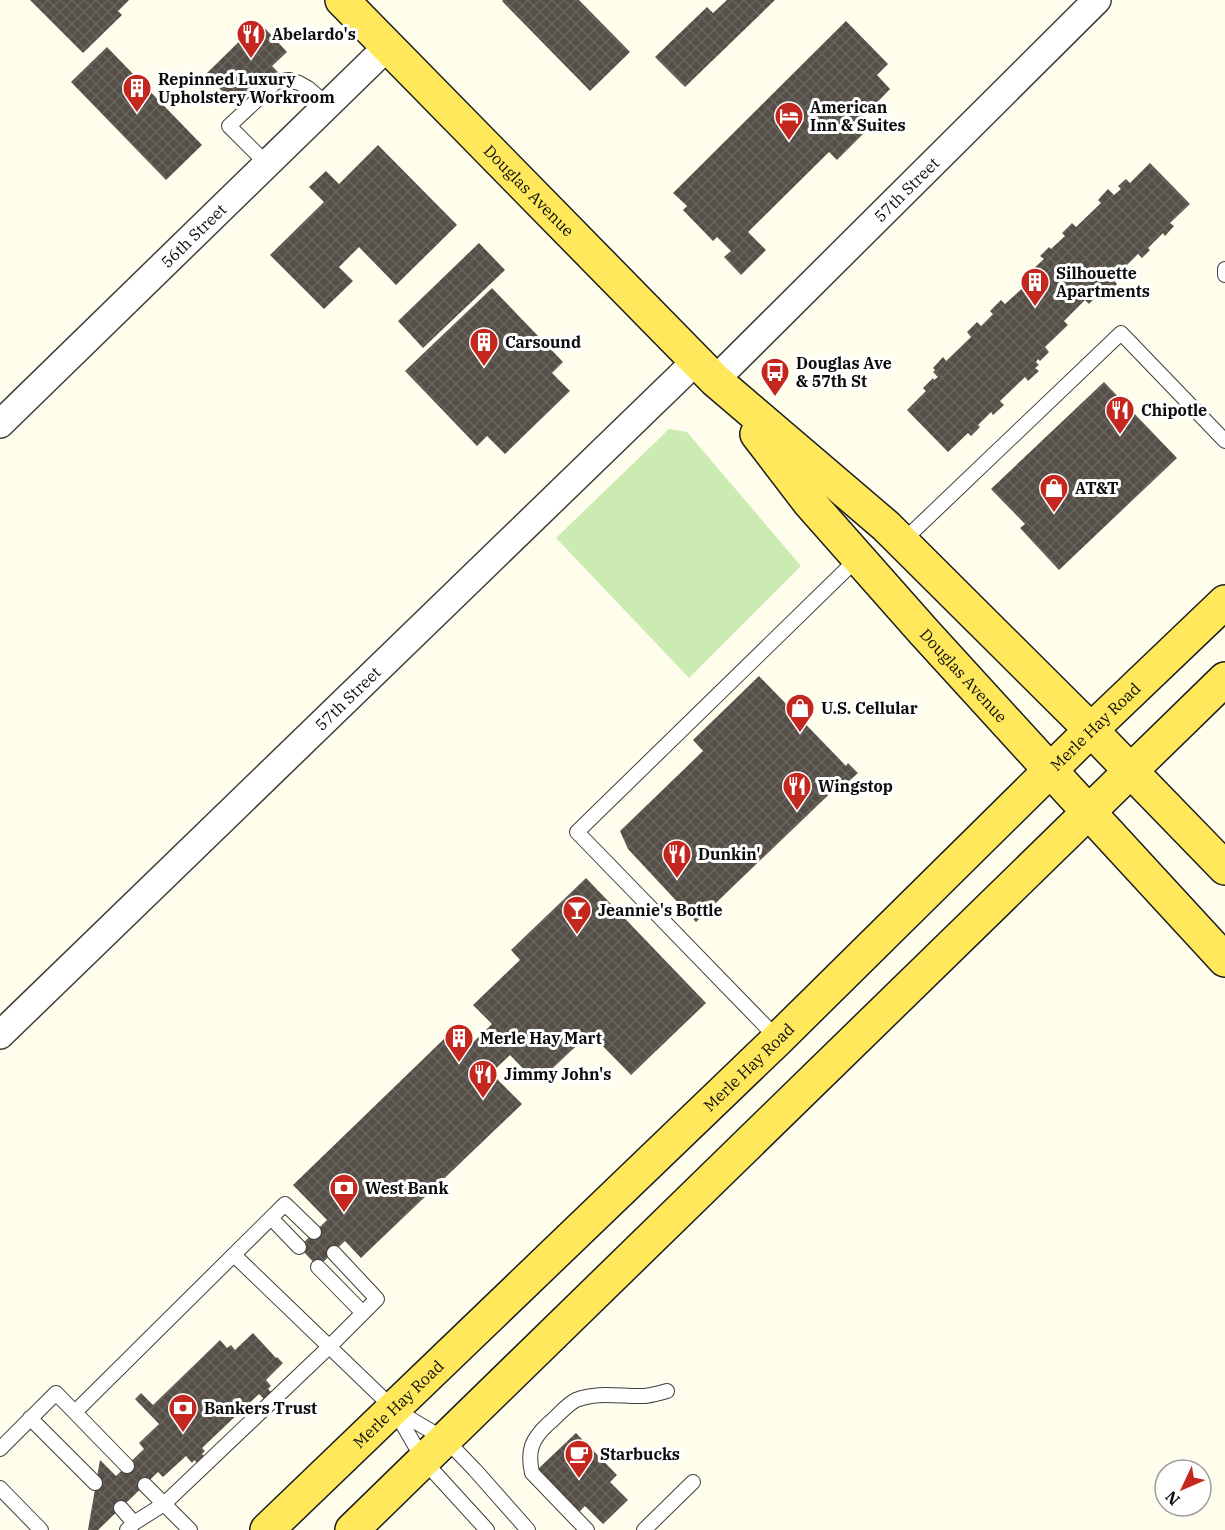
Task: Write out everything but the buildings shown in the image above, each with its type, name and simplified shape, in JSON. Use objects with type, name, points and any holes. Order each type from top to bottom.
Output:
[{"type":"main road","name":"Douglas Avenue","points":[[342,0],[705,371],[886,526],[1091,729],[1225,868]]},
{"type":"main road","name":"Douglas Avenue","points":[[705,371],[809,502],[858,558],[1050,771],[1225,960]]},
{"type":"main road","name":"Merle Hay Road","points":[[267,1530],[778,1039],[1091,729],[1225,602]]},
{"type":"main road","points":[[352,1530],[1225,680]]},
{"type":"street","name":"57th Street","points":[[0,1035],[1097,0]]},
{"type":"street","name":"56th Street","points":[[0,424],[388,46]]},
{"type":"lane","points":[[267,164],[229,126],[276,82],[289,80],[308,88],[328,105]]},
{"type":"lane","points":[[1225,269],[1225,275]]},
{"type":"lane","points":[[902,542],[1121,333],[1225,441]]},
{"type":"lane","points":[[778,1039],[577,832],[858,558]]},
{"type":"lane","points":[[75,1412],[285,1204],[314,1232]]},
{"type":"lane","points":[[271,1218],[299,1247]]},
{"type":"lane","points":[[121,1508],[130,1527],[164,1504],[377,1299],[334,1252]]},
{"type":"lane","points":[[234,1255],[435,1450],[528,1530]]},
{"type":"lane","points":[[318,1267],[363,1312]]},
{"type":"lane","points":[[587,1530],[532,1473],[531,1444],[537,1435],[574,1401],[587,1396],[645,1396],[667,1391]]},
{"type":"lane","points":[[0,1449],[56,1393],[127,1466]]},
{"type":"lane","points":[[394,1409],[435,1450],[487,1530]]},
{"type":"lane","points":[[30,1418],[95,1483]]},
{"type":"lane","points":[[644,1530],[693,1482]]},
{"type":"lane","points":[[145,1485],[189,1530]]},
{"type":"lane","points":[[0,1488],[41,1530]]},
{"type":"green space","points":[[669,429],[687,432],[801,566],[689,678],[556,538]]},
{"type":"place","name":"Abelardo's","points":[[251,60]]},
{"type":"place","name":"Repinned Luxury Upholstery Workroom","points":[[137,114]]},
{"type":"place","name":"American Inn & Suites","points":[[789,142]]},
{"type":"place","name":"Silhouette Apartments","points":[[1035,308]]},
{"type":"place","name":"Carsound","points":[[484,368]]},
{"type":"place","name":"Douglas Ave & 57th St","points":[[775,398]]},
{"type":"place","name":"Chipotle","points":[[1120,436]]},
{"type":"place","name":"AT&T","points":[[1054,514]]},
{"type":"place","name":"U.S. Cellular","points":[[800,734]]},
{"type":"place","name":"Wingstop","points":[[797,812]]},
{"type":"place","name":"Dunkin'","points":[[677,880]]},
{"type":"place","name":"Jeannie's Bottle","points":[[577,936]]},
{"type":"place","name":"Merle Hay Mart","points":[[459,1064]]},
{"type":"place","name":"Jimmy John's","points":[[483,1100]]},
{"type":"place","name":"West Bank","points":[[344,1214]]},
{"type":"place","name":"Bankers Trust","points":[[183,1434]]},
{"type":"place","name":"Starbucks","points":[[579,1480]]}]
